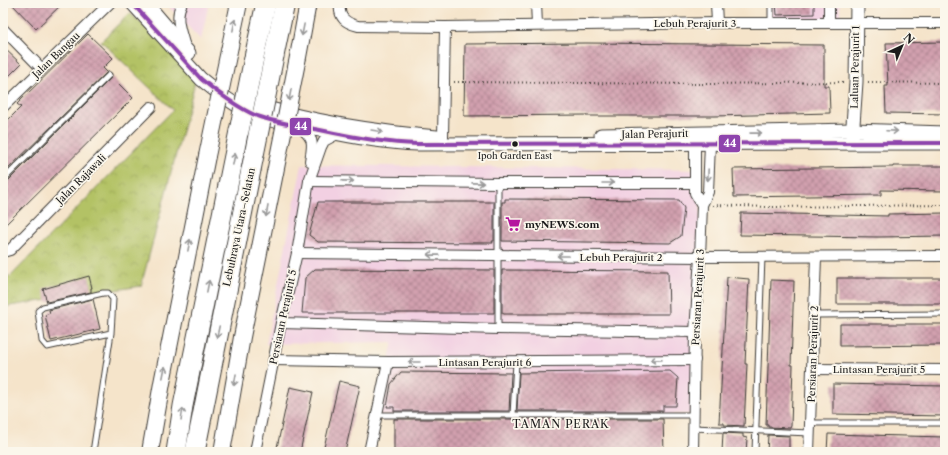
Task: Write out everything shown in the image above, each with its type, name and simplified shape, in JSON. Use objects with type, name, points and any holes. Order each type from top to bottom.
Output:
[{"type":"highway","name":"Lebuhraya Utara–Selatan","points":[[176,452],[185,399],[266,3]]},
{"type":"highway","name":"Lebuhraya Utara–Selatan","points":[[195,452],[284,3]]},
{"type":"main road","points":[[150,452],[162,383],[239,3]]},
{"type":"main road","points":[[222,452],[242,337],[308,3]]},
{"type":"street","name":"Jalan Bangau","points":[[3,107],[110,3]]},
{"type":"street","name":"Jalan Perajurit","points":[[132,3],[201,79],[210,87],[256,115],[337,134],[392,143],[703,141],[945,133]]},
{"type":"street","name":"Jalan Perajurit","points":[[146,3],[214,81],[256,106],[346,126],[392,133],[443,137],[703,141]]},
{"type":"street","points":[[182,3],[178,9],[178,16],[186,50]]},
{"type":"street","name":"Lebuh Perajurit 3","points":[[340,3],[341,16],[348,23],[358,26],[446,27],[716,23],[945,23]]},
{"type":"street","points":[[536,3],[537,25]]},
{"type":"street","points":[[716,3],[716,23]]},
{"type":"street","points":[[829,3],[829,23]]},
{"type":"street","name":"Laluan Perajurit 1","points":[[853,137],[856,82],[857,3]]},
{"type":"street","points":[[443,137],[446,27]]},
{"type":"street","points":[[3,29],[42,69]]},
{"type":"street","name":"Jalan Rajawali","points":[[6,251],[151,107]]},
{"type":"street","name":"Persiaran Perajurit 5","points":[[255,452],[297,253],[309,181],[312,139],[300,126]]},
{"type":"street","name":"Persiaran Perajurit 5","points":[[309,181],[321,146],[324,141],[337,134]]},
{"type":"street","name":"Jalan Perajurit","points":[[853,137],[945,143]]},
{"type":"street","points":[[702,205],[708,192],[703,141]]},
{"type":"street","name":"Persiaran Perajurit 3","points":[[693,452],[695,332],[702,205],[694,193],[694,183],[703,141]]},
{"type":"street","points":[[309,181],[694,183]]},
{"type":"street","name":"Lebuh Perajurit 2","points":[[297,253],[700,257],[945,256]]},
{"type":"street","name":"Persiaran Perajurit 2","points":[[809,452],[816,257]]},
{"type":"street","points":[[281,323],[498,329],[695,332]]},
{"type":"street","name":"Lintasan Perajurit 6","points":[[274,360],[388,362],[695,360]]},
{"type":"street","points":[[369,452],[388,362]]},
{"type":"street","name":"Lintasan Perajurit 5","points":[[812,369],[945,370]]},
{"type":"lane","points":[[771,3],[771,24]]},
{"type":"lane","points":[[3,180],[109,74]]},
{"type":"lane","points":[[498,183],[498,329]]},
{"type":"lane","points":[[755,452],[762,257]]},
{"type":"lane","points":[[93,452],[111,333],[113,299],[106,292],[43,307],[38,311],[42,341],[47,347],[111,333]]},
{"type":"lane","points":[[815,315],[945,314]]},
{"type":"lane","points":[[513,415],[516,362]]},
{"type":"lane","points":[[376,415],[694,415]]},
{"type":"lane","points":[[693,428],[756,431],[945,423]]},
{"type":"path","points":[[444,82],[717,84],[856,82],[945,83]]},
{"type":"path","points":[[702,205],[768,208],[945,205]]},
{"type":"shaded area","points":[[165,3],[209,3],[201,40]]},
{"type":"shaded area","points":[[771,3],[840,3],[840,21],[771,24]]},
{"type":"shaded area","points":[[302,165],[701,170],[696,414],[376,415],[393,342],[266,344]]},
{"type":"green space","points":[[130,13],[197,75],[141,286],[3,307],[3,271],[10,277],[173,110],[101,41]]},
{"type":"building","points":[[11,3],[63,3],[36,29]]},
{"type":"building","points":[[776,3],[814,3],[814,14],[777,15]]},
{"type":"building","points":[[88,34],[113,58],[103,68],[107,72],[3,174],[3,125],[21,107],[17,104]]},
{"type":"building","points":[[945,42],[945,114],[886,113],[885,86],[888,86],[886,43]]},
{"type":"building","points":[[586,43],[824,45],[824,86],[829,86],[830,113],[714,116],[464,116],[465,44]]},
{"type":"building","points":[[3,47],[21,64],[3,82]]},
{"type":"building","points":[[112,77],[133,98],[3,227],[3,184],[6,183]]},
{"type":"building","points":[[945,166],[945,191],[881,190],[881,195],[734,197],[733,169]]},
{"type":"building","points":[[505,199],[679,200],[684,208],[681,236],[670,243],[502,241],[502,202],[505,202]]},
{"type":"building","points":[[318,202],[494,202],[494,241],[492,241],[493,243],[318,242],[309,235]]},
{"type":"building","points":[[741,213],[888,216],[888,214],[945,213],[945,236],[878,237],[740,235]]},
{"type":"building","points":[[315,269],[494,270],[494,313],[302,313],[305,278]]},
{"type":"building","points":[[502,270],[668,271],[669,314],[504,314],[502,313]]},
{"type":"building","points":[[89,276],[92,288],[91,292],[47,302],[43,289]]},
{"type":"building","points":[[727,277],[749,279],[744,426],[724,425],[724,423],[719,423]]},
{"type":"building","points":[[837,278],[945,278],[945,304],[837,304]]},
{"type":"building","points":[[771,280],[794,281],[791,365],[793,365],[790,428],[768,427],[768,425],[766,425]]},
{"type":"building","points":[[93,299],[100,329],[51,341],[45,315],[50,313],[49,310]]},
{"type":"building","points":[[840,324],[945,324],[945,345],[840,346]]},
{"type":"building","points":[[670,371],[678,378],[676,406],[663,406],[663,411],[517,411],[519,373]]},
{"type":"building","points":[[401,372],[511,373],[509,411],[394,411],[394,407],[387,407],[391,384]]},
{"type":"building","points":[[339,381],[360,386],[345,452],[323,452]]},
{"type":"building","points":[[833,384],[945,386],[945,416],[833,414]]},
{"type":"building","points":[[290,387],[313,392],[300,452],[276,452]]},
{"type":"building","points":[[394,419],[663,419],[664,452],[394,452]]},
{"type":"building","points":[[723,433],[743,434],[743,437],[747,438],[746,452],[722,452]]},
{"type":"building","points":[[828,434],[945,437],[945,452],[827,452]]},
{"type":"building","points":[[768,435],[789,436],[789,452],[767,452]]},
{"type":"transit line","name":"44","points":[[132,3],[201,79],[243,109],[272,121],[356,137],[380,141],[417,144],[945,143]]},
{"type":"place","name":"Ipoh Garden East","points":[[515,144]]},
{"type":"place","name":"myNEWS.com","points":[[513,224]]},
{"type":"district","name":"TAMAN PERAK","points":[[561,424]]}]
